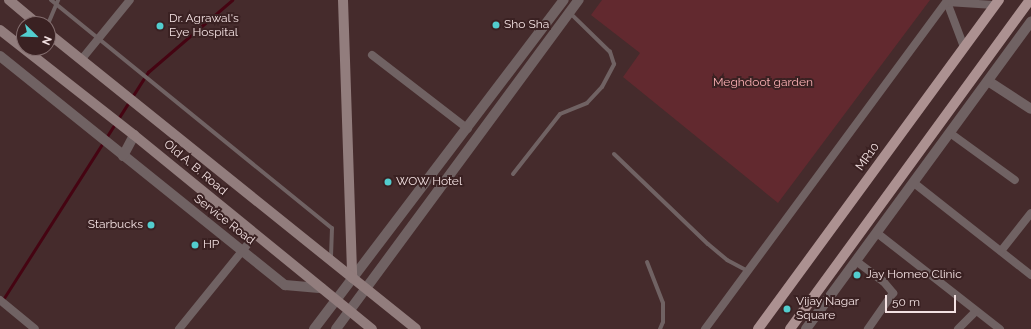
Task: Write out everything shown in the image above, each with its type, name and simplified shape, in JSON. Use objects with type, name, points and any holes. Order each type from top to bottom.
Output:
[{"type":"main road","points":[[9,0],[28,16]]},
{"type":"main road","points":[[343,0],[352,278]]},
{"type":"main road","points":[[790,329],[1030,0]]},
{"type":"main road","name":"MR10","points":[[758,329],[997,3]]},
{"type":"main road","name":"Old A. B. Road","points":[[0,30],[133,133],[255,235],[372,329]]},
{"type":"main road","name":"Old A. B. Road","points":[[56,40],[128,100],[416,329]]},
{"type":"street","points":[[81,60],[130,0]]},
{"type":"street","points":[[314,329],[468,129],[564,0]]},
{"type":"street","points":[[337,328],[579,0]]},
{"type":"street","points":[[948,1],[997,3]]},
{"type":"street","points":[[948,1],[964,47]]},
{"type":"street","points":[[705,329],[948,1]]},
{"type":"street","points":[[806,329],[1031,22]]},
{"type":"street","points":[[372,55],[468,129]]},
{"type":"street","name":"Service Road","points":[[0,56],[285,285],[322,288]]},
{"type":"street","points":[[988,81],[1031,109]]},
{"type":"street","points":[[121,154],[133,133]]},
{"type":"street","points":[[950,133],[1015,180]]},
{"type":"street","points":[[914,183],[1031,275]]},
{"type":"street","points":[[1001,251],[1031,213]]},
{"type":"street","points":[[877,233],[1000,329]]},
{"type":"street","points":[[179,329],[255,235]]},
{"type":"street","points":[[856,261],[883,282],[893,293],[868,329]]},
{"type":"street","points":[[2,302],[35,329]]},
{"type":"street","points":[[958,329],[976,311]]},
{"type":"lane","points":[[51,0],[57,2],[98,39],[332,228],[331,262]]},
{"type":"lane","points":[[51,16],[57,2]]},
{"type":"lane","points":[[513,174],[560,114],[575,110],[592,98],[602,87],[614,64],[610,52],[570,13]]},
{"type":"lane","points":[[614,154],[708,244],[727,260],[748,271]]},
{"type":"lane","points":[[647,262],[663,303],[663,322],[660,329]]},
{"type":"green space","name":"Meghdoot garden","points":[[602,0],[930,0],[778,203],[623,77],[640,53],[591,15]]},
{"type":"waterway","points":[[2,301],[148,72],[232,0]]},
{"type":"place","name":"Sho Sha","points":[[496,25]]},
{"type":"place","name":"Dr. Agrawal's Eye Hospital","points":[[160,26]]},
{"type":"place","name":"WOW Hotel","points":[[388,182]]},
{"type":"place","name":"Starbucks","points":[[151,225]]},
{"type":"place","name":"HP","points":[[195,245]]},
{"type":"place","name":"Jay Homeo Clinic","points":[[857,275]]},
{"type":"place","name":"Vijay Nagar Square","points":[[787,309]]}]
